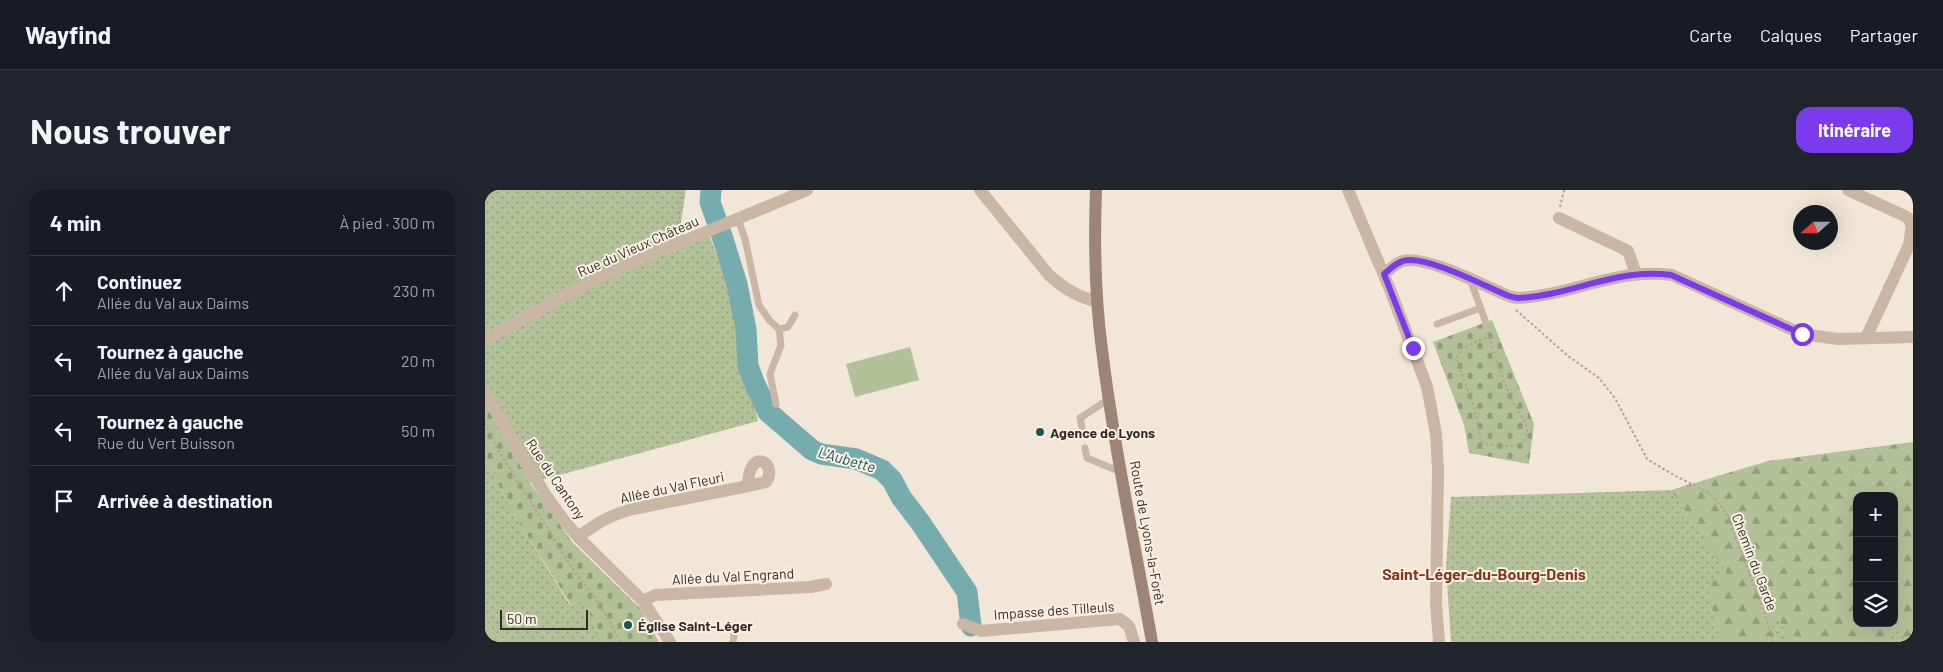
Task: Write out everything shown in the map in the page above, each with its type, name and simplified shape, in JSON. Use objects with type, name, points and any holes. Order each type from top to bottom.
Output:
[{"type":"main road","name":"Route de Lyons-la-Forêt","points":[[1096,190],[1097,301],[1101,349],[1152,642]]},
{"type":"street","name":"Rue du Vieux Château","points":[[485,340],[619,268],[807,190]]},
{"type":"street","points":[[980,190],[1049,275],[1061,286],[1090,300],[1097,301]]},
{"type":"street","points":[[1348,190],[1384,274],[1427,387],[1436,434],[1439,521],[1436,604],[1439,642]]},
{"type":"street","points":[[1848,190],[1910,218],[1912,225],[1909,245],[1866,338]]},
{"type":"street","points":[[1559,218],[1628,251],[1637,274]]},
{"type":"street","points":[[1384,274],[1403,261],[1414,260],[1469,279],[1515,298],[1535,296],[1637,274],[1655,272],[1671,275],[1802,334],[1838,339],[1913,337]]},
{"type":"street","name":"Rue du Cantony","points":[[485,393],[545,494],[578,537],[643,601],[670,642]]},
{"type":"street","name":"Allée du Val Fleuri","points":[[578,537],[604,519],[617,513],[748,486]]},
{"type":"street","name":"Allée du Val Engrand","points":[[643,601],[655,595],[810,587],[826,584]]},
{"type":"street","name":"Impasse des Tilleuls","points":[[963,624],[981,631],[1120,618],[1129,626],[1134,642]]},
{"type":"lane","points":[[738,219],[745,239],[759,305],[770,321],[779,329],[781,345],[771,374],[776,404]]},
{"type":"lane","points":[[1469,279],[1486,323]]},
{"type":"lane","points":[[1437,324],[1481,308]]},
{"type":"lane","points":[[779,329],[788,327],[795,315]]},
{"type":"lane","points":[[1082,427],[1080,418],[1109,399]]},
{"type":"lane","points":[[1085,448],[1087,458],[1121,472]]},
{"type":"path","points":[[682,190],[679,215],[683,242]]},
{"type":"path","points":[[1559,218],[1564,190]]},
{"type":"path","name":"Chemin du Garde","points":[[1500,292],[1522,316],[1568,356],[1599,378],[1615,398],[1647,459],[1711,494],[1725,511],[1766,617],[1773,642]]},
{"type":"path","points":[[1486,323],[1513,402],[1528,432],[1526,440],[1521,445],[1487,444],[1481,440],[1474,406],[1456,358],[1462,348],[1489,336]]},
{"type":"path","points":[[485,423],[498,450],[576,574],[594,596],[620,642]]},
{"type":"green space","points":[[485,190],[686,190],[679,234],[710,237],[730,292],[758,421],[530,483],[485,404]]},
{"type":"green space","points":[[1492,320],[1534,424],[1529,464],[1469,453],[1464,425],[1433,342]]},
{"type":"green space","points":[[910,347],[919,380],[855,397],[846,364]]},
{"type":"green space","points":[[485,404],[530,483],[573,543],[642,610],[659,642],[602,642],[585,602],[571,605],[517,519],[485,460]]},
{"type":"green space","points":[[1913,442],[1913,642],[1894,630],[1887,642],[1792,642],[1775,613],[1772,625],[1776,642],[1721,642],[1706,585],[1727,573],[1671,490],[1768,461]]},
{"type":"green space","points":[[485,460],[517,519],[570,605],[585,601],[602,642],[507,642],[491,629],[485,618]]},
{"type":"green space","points":[[1671,490],[1728,573],[1853,549],[1853,627],[1898,627],[1913,642],[1451,642],[1446,567],[1451,497]]},
{"type":"green space","points":[[485,618],[491,629],[507,642],[485,642]]},
{"type":"waterway","name":"L'Aubette","points":[[711,190],[710,202],[716,219]]},
{"type":"waterway","name":"L'Aubette","points":[[721,233],[737,284],[746,329],[748,366],[768,412],[812,450],[821,454],[856,459],[882,470],[892,480],[901,497],[967,592],[971,626]]},
{"type":"place","name":"Agence de Lyons","points":[[1040,432]]},
{"type":"place","name":"Église Saint-Léger","points":[[628,625]]},
{"type":"district","name":"Saint-Léger-du-Bourg-Denis","points":[[1484,573]]},
{"type":"route","points":[[1413,348],[1384,274],[1396,264],[1414,260],[1457,273],[1515,298],[1535,296],[1637,274],[1655,272],[1671,275],[1802,334]]}]
